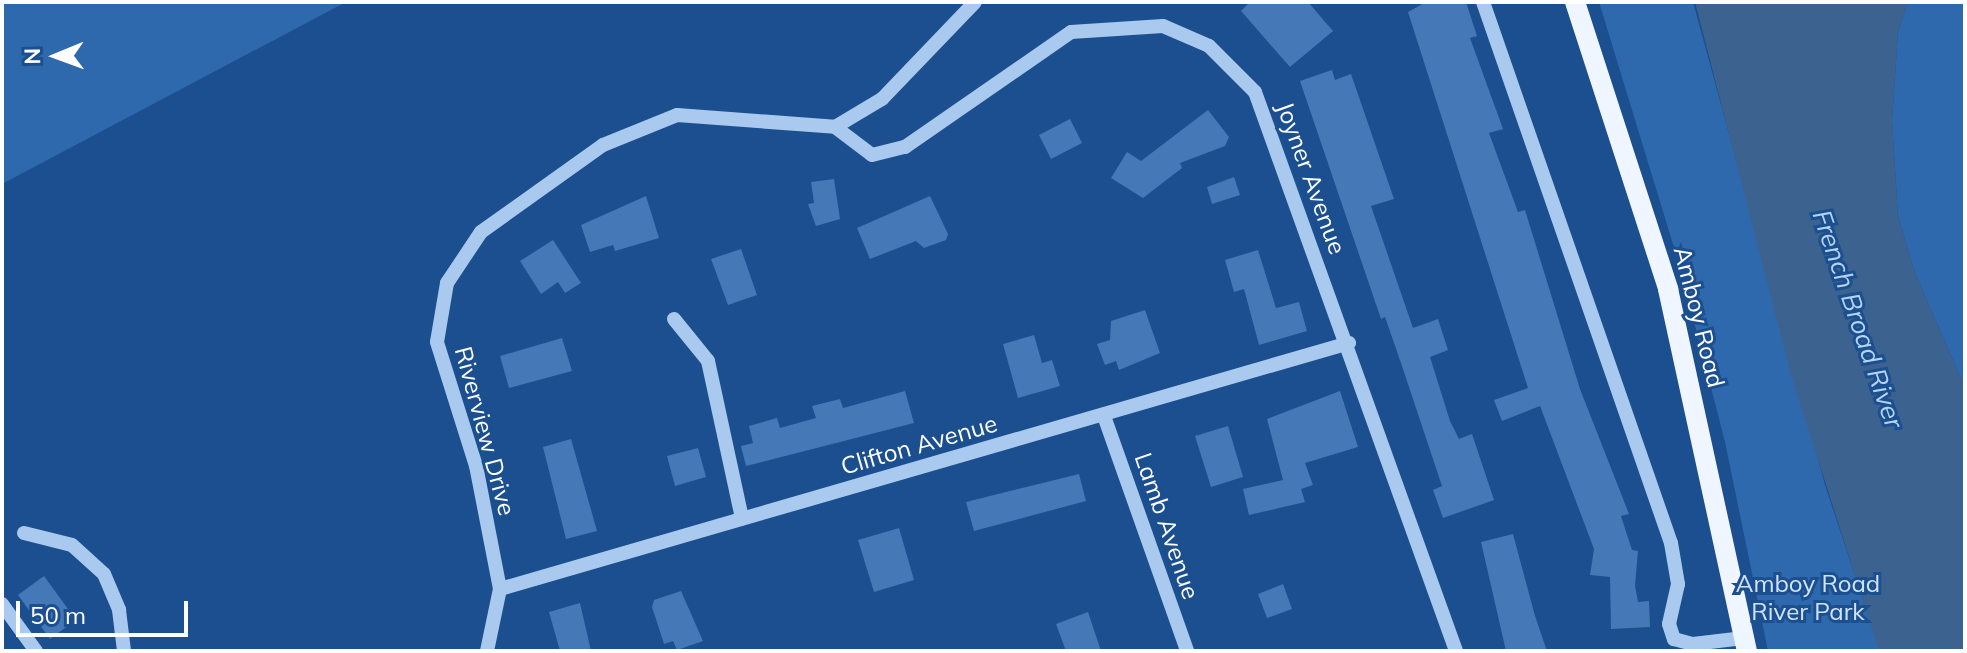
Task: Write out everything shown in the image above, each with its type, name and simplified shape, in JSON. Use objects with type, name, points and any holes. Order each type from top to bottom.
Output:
[{"type":"main road","name":"Amboy Road","points":[[1575,2],[1668,289],[1746,645]]},
{"type":"street","points":[[835,127],[882,99],[975,2]]},
{"type":"street","points":[[1483,2],[1671,543],[1678,584],[1669,624],[1674,639],[1693,644],[1746,645]]},
{"type":"street","name":"Joyner Avenue","points":[[835,127],[872,155],[905,147],[1071,32],[1163,26],[1209,46],[1255,92],[1349,343],[1456,651]]},
{"type":"street","name":"Riverview Drive","points":[[487,651],[500,589],[476,466],[437,342],[447,283],[481,232],[603,145],[677,115],[835,127]]},
{"type":"street","points":[[674,319],[708,361],[742,518]]},
{"type":"street","name":"Clifton Avenue","points":[[500,589],[1349,343]]},
{"type":"street","name":"Lamb Avenue","points":[[1104,416],[1187,651]]},
{"type":"street","points":[[24,533],[72,545],[104,574],[119,610],[124,651]]},
{"type":"street","points":[[2,604],[36,651]]},
{"type":"green space","points":[[2,2],[346,2],[2,184]]},
{"type":"green space","name":"Amboy Road River Park","points":[[1599,2],[1693,2],[1825,485],[1880,651],[1768,651],[1725,442],[1680,267]]},
{"type":"green space","points":[[1908,2],[1965,2],[1965,388],[1915,273],[1898,216],[1892,120],[1898,32]]},
{"type":"water","name":"French Broad River","points":[[1695,2],[1908,2],[1898,32],[1892,120],[1898,216],[1915,273],[1965,388],[1965,651],[1880,651],[1791,375]]},
{"type":"building","points":[[1250,2],[1308,2],[1333,31],[1290,67],[1241,11]]},
{"type":"building","points":[[1426,2],[1466,2],[1477,36],[1470,38],[1503,129],[1489,133],[1518,212],[1525,210],[1580,389],[1629,514],[1621,516],[1632,550],[1638,551],[1635,586],[1638,602],[1649,601],[1650,627],[1611,629],[1610,577],[1590,575],[1594,549],[1540,406],[1502,421],[1494,400],[1528,388],[1408,12]]},
{"type":"building","points":[[1332,70],[1335,80],[1351,74],[1394,199],[1371,206],[1413,328],[1438,319],[1448,350],[1430,357],[1450,421],[1459,439],[1472,434],[1494,500],[1443,518],[1433,490],[1442,486],[1300,81]]},
{"type":"building","points":[[1208,110],[1229,137],[1225,146],[1180,163],[1182,168],[1143,198],[1111,178],[1127,152],[1141,161]]},
{"type":"building","points":[[1070,119],[1082,143],[1051,159],[1039,135]]},
{"type":"building","points":[[1234,177],[1240,195],[1212,204],[1207,187]]},
{"type":"building","points":[[834,179],[840,219],[816,226],[808,204],[814,203],[811,182]]},
{"type":"building","points":[[646,196],[659,238],[615,251],[613,245],[590,252],[581,225]]},
{"type":"building","points":[[930,196],[948,234],[946,240],[924,248],[916,241],[870,259],[857,228]]},
{"type":"building","points":[[553,240],[581,283],[565,293],[558,282],[541,294],[520,261]]},
{"type":"building","points":[[741,249],[757,295],[728,305],[711,259]]},
{"type":"building","points":[[1258,250],[1276,308],[1299,302],[1307,331],[1259,345],[1244,289],[1234,292],[1225,260]]},
{"type":"building","points":[[1145,310],[1160,353],[1119,370],[1116,361],[1105,365],[1097,344],[1110,340],[1111,321]]},
{"type":"building","points":[[1034,335],[1042,363],[1052,360],[1060,386],[1018,398],[1003,344]]},
{"type":"building","points":[[562,338],[572,371],[509,388],[500,356]]},
{"type":"building","points":[[905,391],[914,423],[746,466],[741,446],[753,443],[749,426],[777,418],[780,428],[816,418],[812,406],[840,399],[843,408]]},
{"type":"building","points":[[1340,391],[1358,447],[1305,463],[1313,485],[1301,489],[1305,502],[1249,515],[1243,489],[1283,480],[1267,419]]},
{"type":"building","points":[[1228,426],[1243,477],[1211,487],[1195,436]]},
{"type":"building","points":[[571,439],[597,531],[566,539],[543,447]]},
{"type":"building","points":[[698,448],[706,477],[675,486],[667,456]]},
{"type":"building","points":[[1079,474],[1086,501],[974,531],[966,502]]},
{"type":"building","points":[[899,528],[914,580],[874,592],[858,540]]},
{"type":"building","points":[[1513,534],[1547,651],[1506,651],[1481,542]]},
{"type":"building","points":[[44,576],[76,620],[50,639],[18,595]]},
{"type":"building","points":[[1283,584],[1292,609],[1267,618],[1258,594]]},
{"type":"building","points":[[681,591],[703,641],[677,650],[673,641],[664,644],[652,607],[654,600]]},
{"type":"building","points":[[580,603],[591,651],[560,651],[549,612]]},
{"type":"building","points":[[1088,612],[1101,651],[1066,651],[1056,624]]}]
